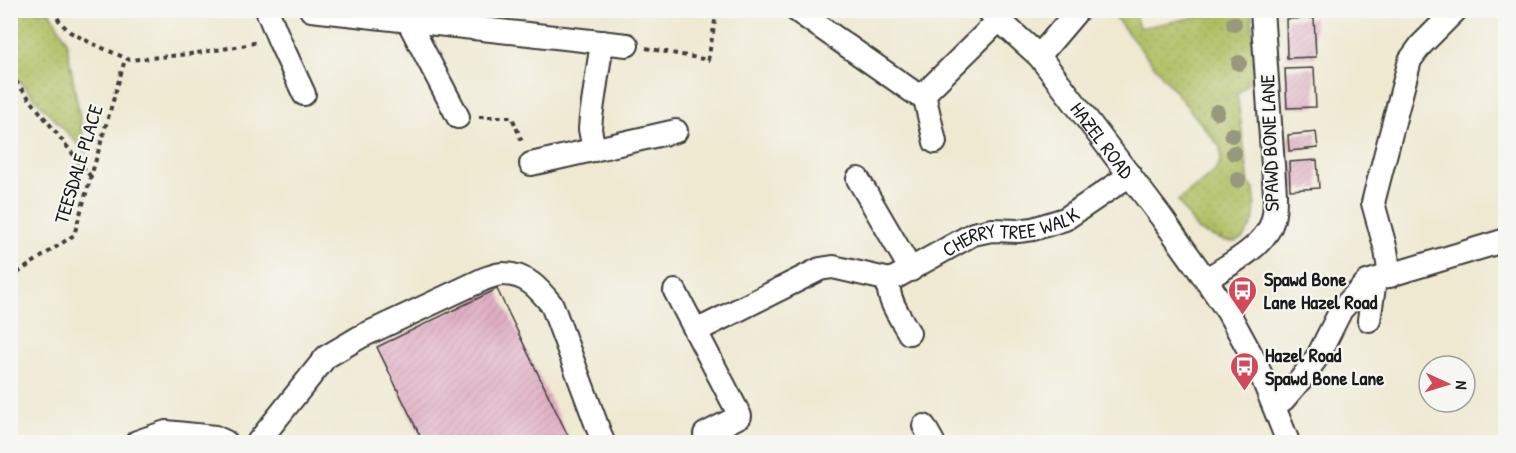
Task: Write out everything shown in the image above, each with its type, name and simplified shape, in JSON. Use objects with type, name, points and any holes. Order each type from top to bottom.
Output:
[{"type":"street","points":[[267,10],[304,94]]},
{"type":"street","points":[[312,10],[627,45]]},
{"type":"street","points":[[796,10],[916,93],[924,94]]},
{"type":"street","points":[[1039,56],[1078,10]]},
{"type":"street","name":"SPAWD BONE LANE","points":[[1206,280],[1252,249],[1268,230],[1274,216],[1275,194],[1262,10]]},
{"type":"street","points":[[1369,320],[1383,278],[1386,250],[1373,203],[1410,60],[1421,45],[1456,10]]},
{"type":"street","points":[[924,94],[994,15]]},
{"type":"street","name":"HAZEL ROAD","points":[[994,15],[1039,56],[1130,175],[1206,280],[1228,312],[1251,354],[1288,442]]},
{"type":"street","points":[[408,21],[458,117]]},
{"type":"street","points":[[594,150],[590,129],[602,42]]},
{"type":"street","points":[[924,94],[935,142]]},
{"type":"street","points":[[531,164],[676,131]]},
{"type":"street","name":"CHERRY TREE WALK","points":[[890,280],[973,234],[992,230],[1034,229],[1065,219],[1130,175]]},
{"type":"street","points":[[858,179],[911,270]]},
{"type":"street","points":[[1274,406],[1284,399],[1318,356],[1341,310],[1367,282],[1506,240]]},
{"type":"street","points":[[696,331],[820,269],[833,267],[890,280],[887,286],[889,295],[909,333]]},
{"type":"street","points":[[258,442],[326,357],[360,337],[473,284],[503,274],[524,277],[539,289],[552,305],[603,442]]},
{"type":"street","points":[[675,291],[740,416],[705,434]]},
{"type":"street","points":[[137,442],[166,432],[215,437],[226,442]]},
{"type":"path","points":[[53,10],[70,32],[130,60],[162,58],[242,46],[278,35]]},
{"type":"path","points":[[627,45],[708,60],[717,10]]},
{"type":"path","name":"TEESDALE PLACE","points":[[10,278],[74,235],[124,63]]},
{"type":"path","points":[[10,74],[92,178]]},
{"type":"path","points":[[458,117],[512,117],[531,164]]},
{"type":"green space","points":[[11,10],[49,11],[66,39],[86,153],[11,73]]},
{"type":"green space","points":[[1110,11],[1134,11],[1139,28],[1227,11],[1252,11],[1255,76],[1237,95],[1249,183],[1254,189],[1255,202],[1254,219],[1243,238],[1235,242],[1225,241],[1198,231],[1178,201],[1214,172],[1220,160],[1220,147]]},
{"type":"building","points":[[1314,18],[1316,57],[1287,58],[1286,19]]},
{"type":"building","points":[[1314,68],[1316,107],[1287,108],[1285,69]]},
{"type":"building","points":[[1316,132],[1318,148],[1289,151],[1288,135]]},
{"type":"building","points":[[1317,160],[1319,188],[1290,190],[1289,162]]},
{"type":"building","points":[[497,289],[571,442],[423,442],[377,347]]},
{"type":"place","name":"Spawd Bone Lane Hazel Road","points":[[1243,316]]},
{"type":"place","name":"Hazel Road Spawd Bone Lane","points":[[1244,392]]}]
